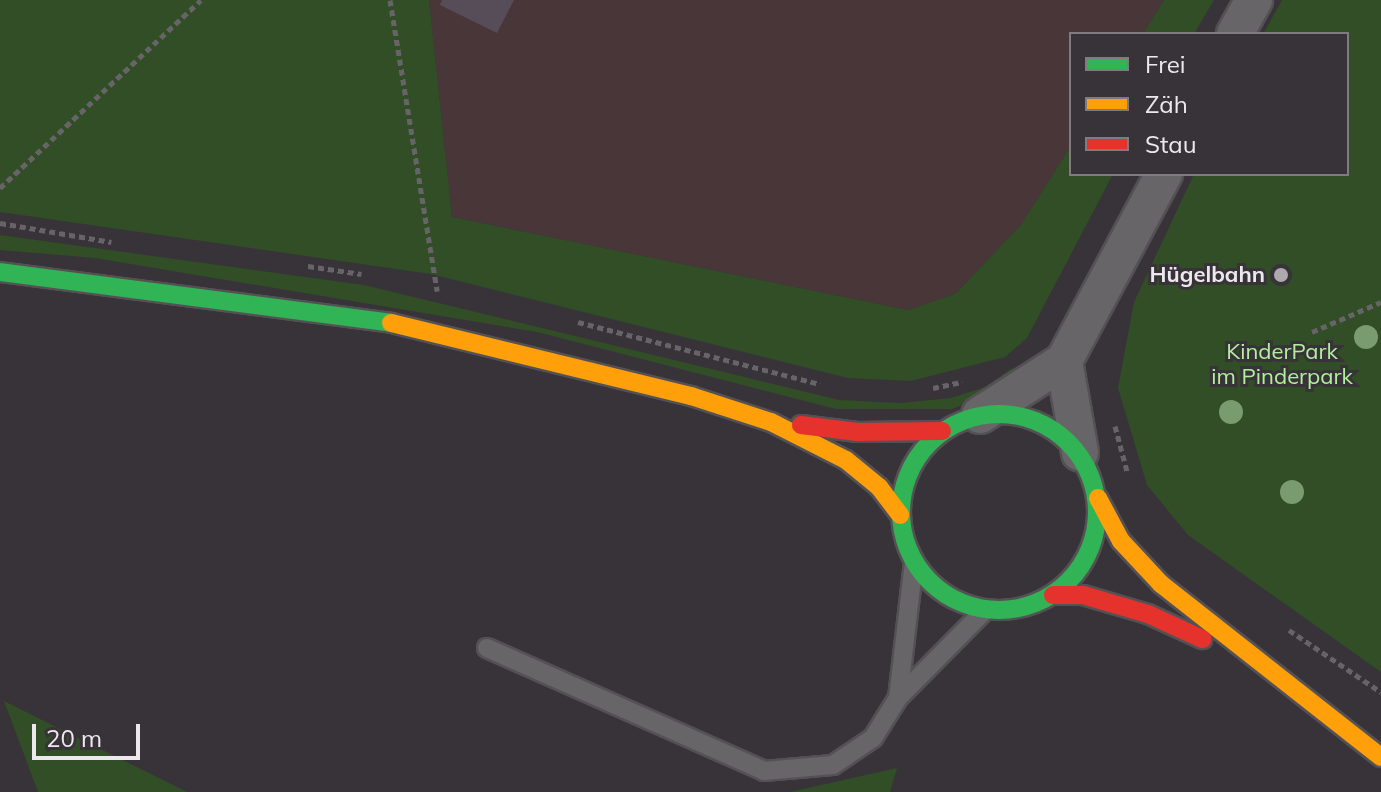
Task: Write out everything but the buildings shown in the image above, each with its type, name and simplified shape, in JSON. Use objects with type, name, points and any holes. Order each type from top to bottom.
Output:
[{"type":"street","points":[[1236,32],[1254,0]]},
{"type":"street","points":[[0,272],[285,306],[440,331],[771,422],[858,432],[942,431],[980,415],[1064,361],[1163,176]]},
{"type":"street","points":[[1064,361],[1080,453],[1098,498],[1121,541],[1161,584],[1260,666],[1381,757]]},
{"type":"street","points":[[980,415],[1010,413],[1051,427],[1080,453]]},
{"type":"street","points":[[771,422],[846,460],[879,487],[900,515],[914,562],[942,593],[985,610],[1022,608],[1053,595],[1075,575],[1095,540],[1098,498]]},
{"type":"street","points":[[900,515],[904,487],[921,452],[942,431]]},
{"type":"street","points":[[1053,595],[1083,595],[1148,614],[1260,666]]},
{"type":"lane","points":[[898,698],[914,562]]},
{"type":"lane","points":[[487,648],[764,771],[833,765],[873,738],[898,698],[985,610]]},
{"type":"path","points":[[0,188],[201,0]]},
{"type":"path","points":[[390,0],[440,331]]},
{"type":"path","points":[[1312,332],[1381,302]]},
{"type":"path","points":[[1114,422],[1130,486]]},
{"type":"path","points":[[1276,620],[1381,692]]},
{"type":"shaded area","points":[[429,0],[1164,0],[1144,32],[1069,32],[1069,149],[1020,226],[955,294],[908,310],[452,217]]},
{"type":"green space","points":[[0,0],[429,0],[452,217],[908,310],[955,294],[1020,226],[1069,149],[1069,176],[1112,176],[1027,338],[1005,357],[911,381],[848,378],[431,274],[0,212]]},
{"type":"green space","points":[[1164,0],[1214,0],[1195,32],[1144,32]]},
{"type":"green space","name":"KinderPark im Pinderpark","points":[[1282,0],[1381,0],[1381,672],[1188,535],[1147,485],[1118,388],[1134,302],[1193,176],[1349,176],[1349,32],[1264,32]]},
{"type":"green space","points":[[0,235],[364,285],[839,400],[900,403],[951,398],[985,387],[1012,368],[1018,373],[990,394],[952,409],[836,409],[537,332],[95,258],[0,250]]},
{"type":"green space","points":[[4,701],[187,792],[38,792]]},
{"type":"green space","points":[[897,768],[890,792],[790,792]]},
{"type":"traffic: fast","points":[[0,272],[391,323]]},
{"type":"traffic: fast","points":[[999,414],[1036,422],[1068,443],[1089,475],[1097,512],[1089,549],[1068,581],[1036,602],[999,610],[962,602],[930,581],[909,549],[901,512],[909,475],[930,443],[962,422],[999,414]]},
{"type":"traffic: slow","points":[[391,323],[691,396],[771,422],[846,460],[879,487],[900,515]]},
{"type":"traffic: slow","points":[[1098,498],[1121,541],[1161,584],[1381,757]]},
{"type":"traffic: jam","points":[[801,425],[858,432],[942,431]]},
{"type":"traffic: jam","points":[[1053,595],[1083,595],[1148,614],[1202,639]]},
{"type":"place","name":"Hügelbahn","points":[[1281,275]]}]
